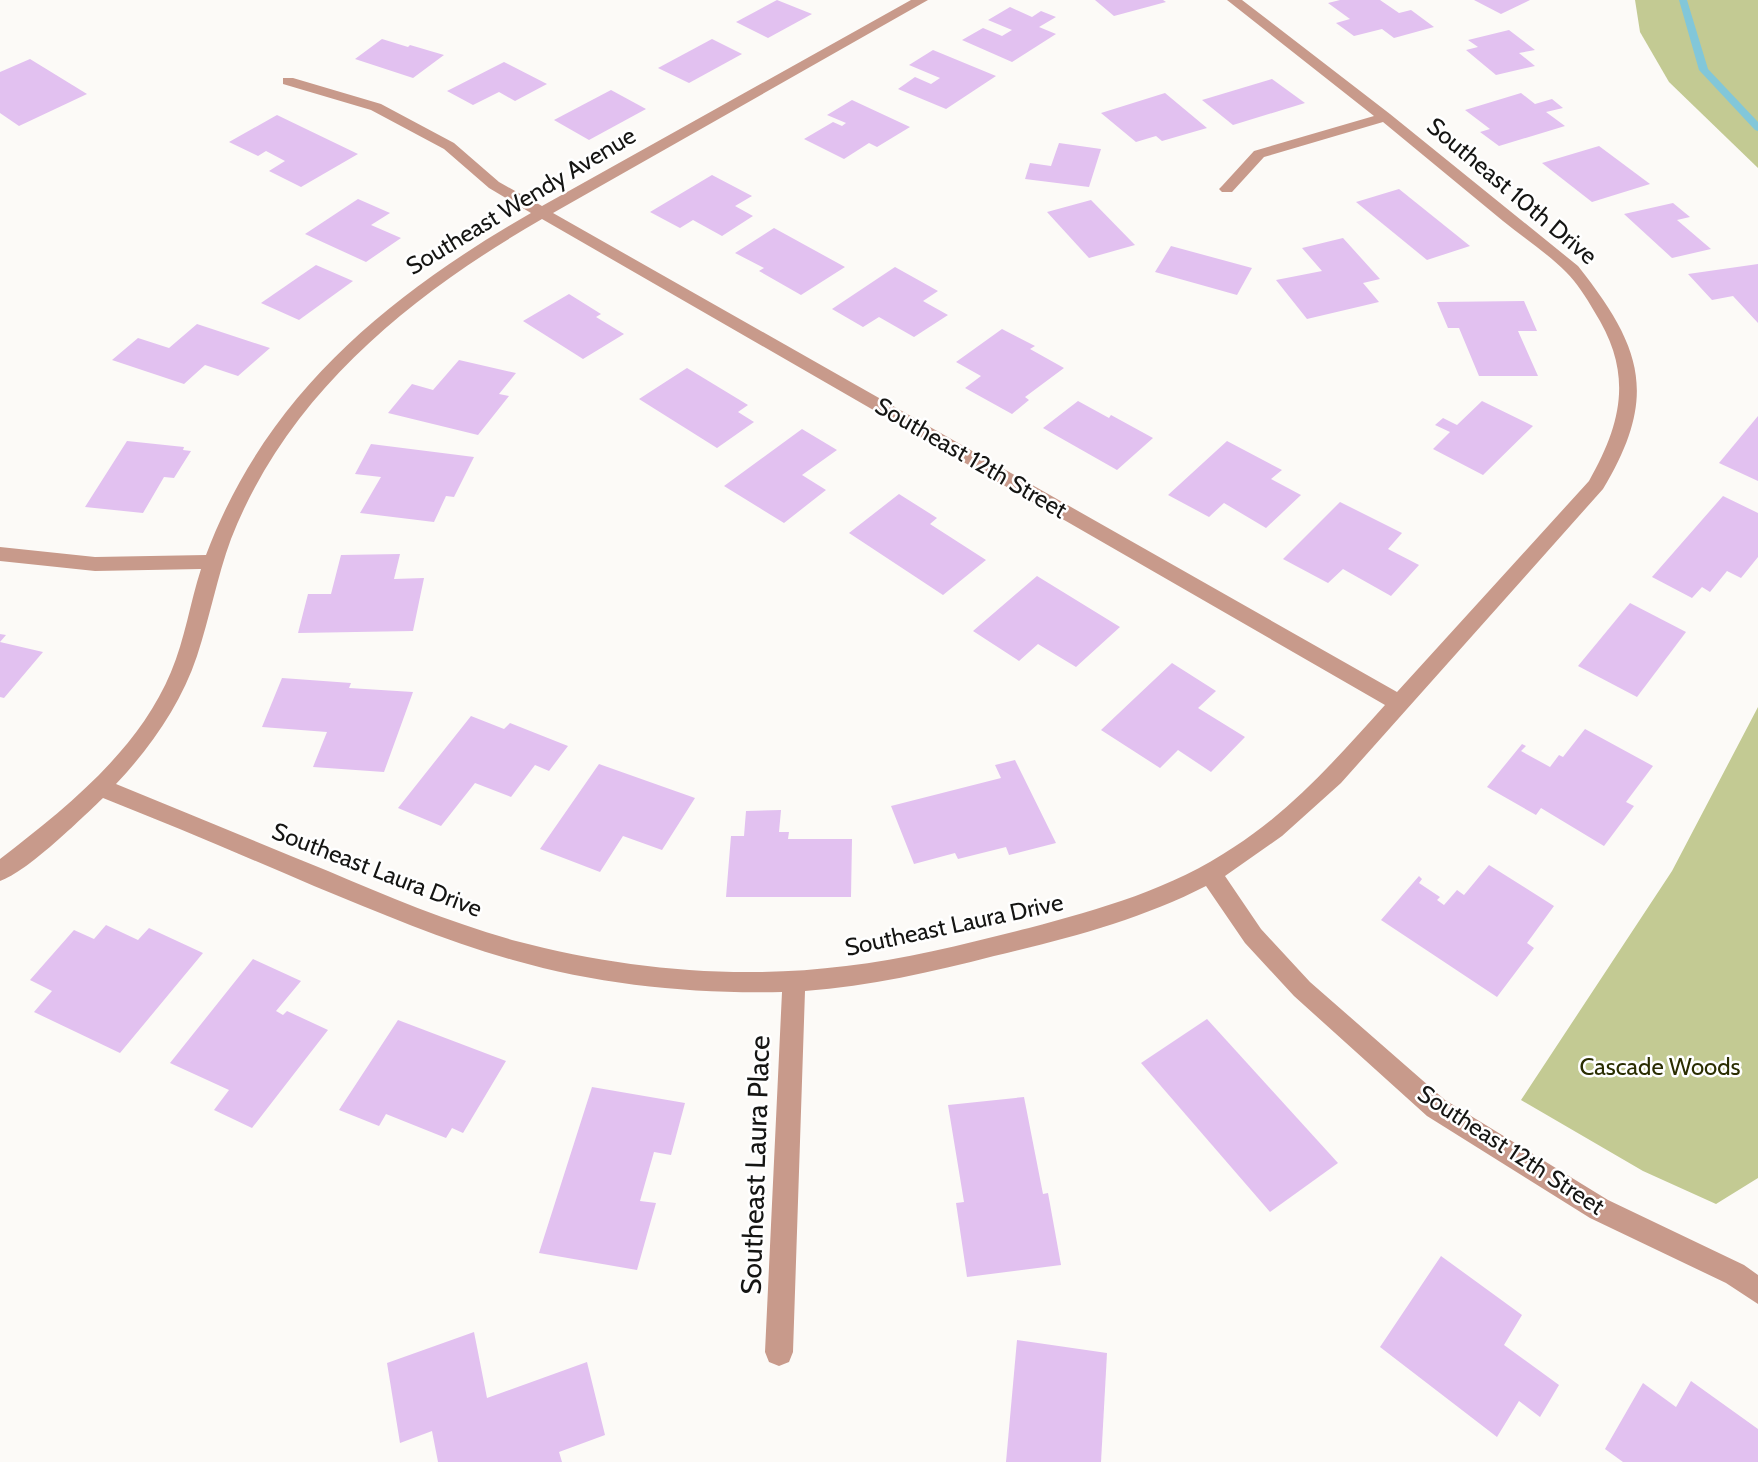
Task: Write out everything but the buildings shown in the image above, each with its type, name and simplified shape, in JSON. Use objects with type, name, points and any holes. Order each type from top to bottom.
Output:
[{"type":"street","name":"Southeast Wendy Avenue","points":[[0,872],[60,825],[100,787],[147,732],[175,688],[192,645],[213,562],[238,500],[260,461],[311,390],[372,328],[405,300],[477,250],[921,0]]},
{"type":"street","name":"Southeast 10th Drive","points":[[1234,0],[1385,117],[1572,269],[1595,297],[1611,323],[1622,349],[1630,391],[1625,432],[1613,459],[1596,485],[1400,704]]},
{"type":"street","name":"Southeast 12th Street","points":[[288,81],[376,107],[449,146],[494,184],[542,213],[1400,704]]},
{"type":"street","points":[[1227,189],[1259,154],[1385,117]]},
{"type":"street","points":[[0,554],[95,564],[213,562]]},
{"type":"street","name":"Southeast Laura Drive","points":[[100,787],[435,926],[543,958],[658,977],[718,981],[794,981],[917,964],[1091,922],[1154,900],[1210,873],[1291,818],[1400,704]]},
{"type":"street","name":"Southeast 12th Street","points":[[1210,873],[1254,936],[1302,989],[1436,1108],[1599,1209],[1735,1274],[1758,1291]]},
{"type":"street","name":"Southeast Laura Place","points":[[779,1352],[794,981]]},
{"type":"green space","points":[[1635,0],[1758,0],[1758,168],[1669,82],[1640,32]]},
{"type":"green space","name":"Cascade Woods","points":[[1758,707],[1758,1178],[1716,1204],[1643,1171],[1521,1100],[1672,871]]},
{"type":"waterway","points":[[1683,0],[1704,70],[1758,128]]}]
